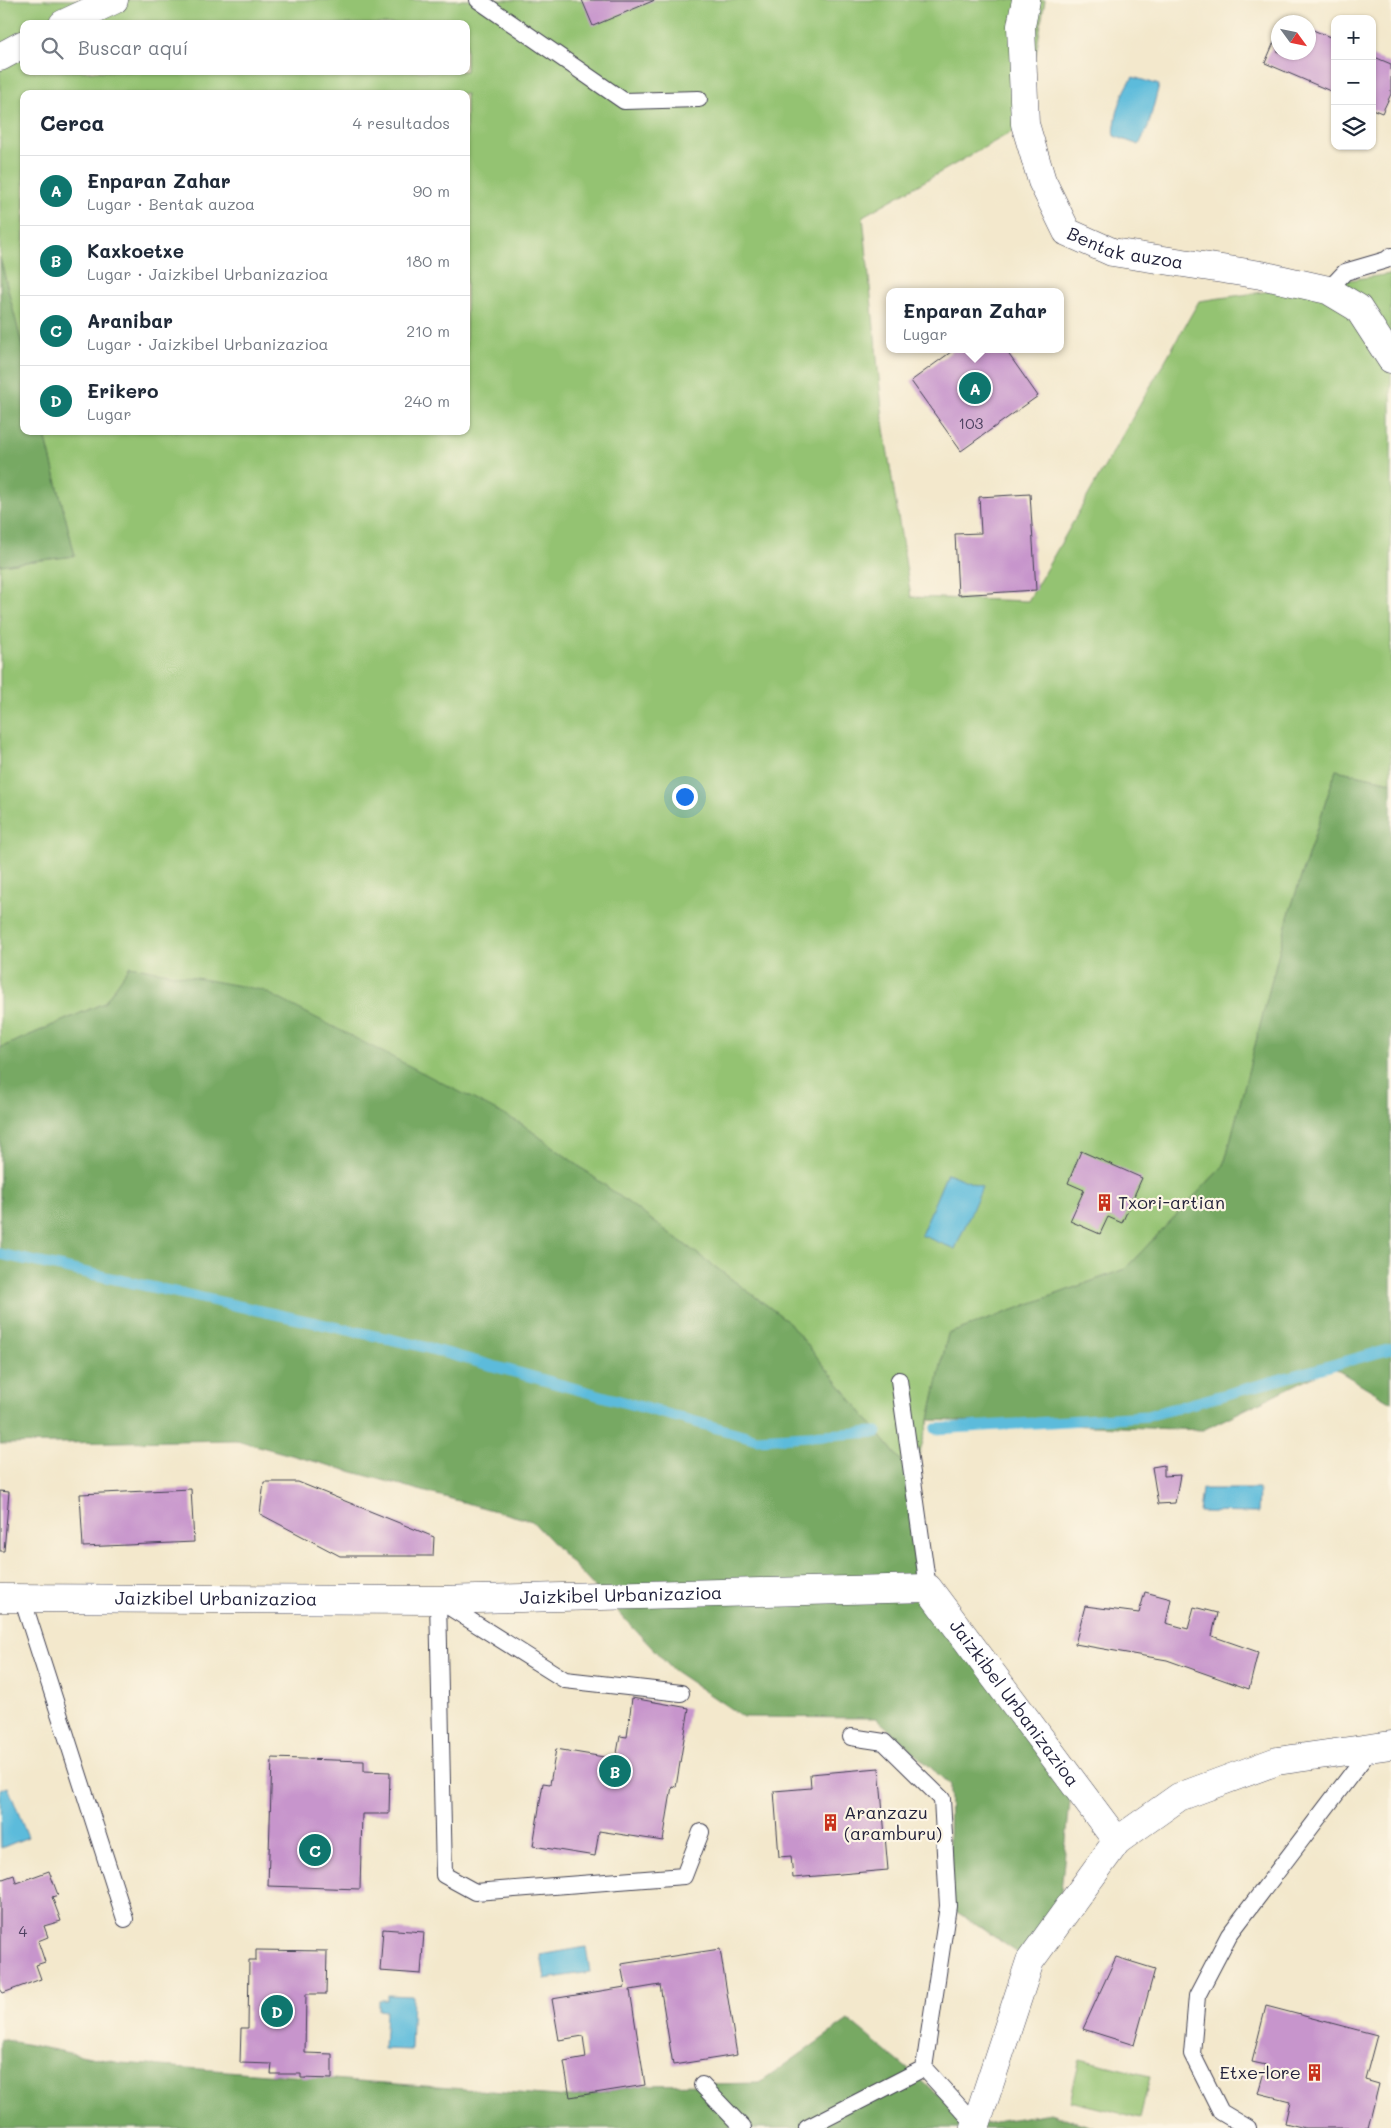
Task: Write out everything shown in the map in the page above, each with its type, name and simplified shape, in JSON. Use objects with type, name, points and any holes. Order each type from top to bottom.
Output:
[{"type":"street","points":[[72,20],[114,0]]},
{"type":"street","name":"Bentak auzoa","points":[[1026,0],[1021,26],[1025,124],[1042,182],[1067,232],[1112,252],[1261,275],[1328,290],[1358,308],[1391,359]]},
{"type":"street","points":[[0,57],[20,46]]},
{"type":"street","name":"Jaizkibel Urbanizazioa","points":[[11,1598],[438,1600],[928,1588],[1117,1841]]},
{"type":"street","points":[[975,2126],[1030,1961],[1117,1841],[1179,1797],[1277,1761],[1382,1746]]},
{"type":"lane","points":[[478,0],[624,101],[699,99]]},
{"type":"lane","points":[[1328,290],[1345,272],[1386,260],[1391,256]]},
{"type":"lane","points":[[899,1380],[928,1588]]},
{"type":"lane","points":[[11,1598],[126,1919]]},
{"type":"lane","points":[[438,1600],[565,1680],[681,1693]]},
{"type":"lane","points":[[438,1600],[444,1875],[475,1892],[684,1876],[701,1832]]},
{"type":"lane","points":[[851,1737],[884,1742],[942,1799],[948,1906],[924,2068],[975,2126]]},
{"type":"lane","points":[[1248,2128],[1221,2112],[1192,2054],[1197,1996],[1229,1935],[1382,1746]]},
{"type":"lane","points":[[807,2128],[924,2068]]},
{"type":"lane","points":[[702,2086],[743,2128]]},
{"type":"green space","points":[[0,0],[1045,0],[1024,125],[863,216],[884,429],[911,597],[1028,601],[1199,301],[1391,274],[1391,782],[1336,770],[1289,914],[1224,1165],[1125,1269],[948,1334],[929,1420],[913,1476],[788,1321],[522,1124],[130,966],[104,1003],[0,1048],[0,565],[75,556],[45,435],[470,435],[470,90],[20,90],[20,337],[0,258]]},
{"type":"green space","points":[[0,258],[20,337],[20,435],[45,435],[75,556],[0,565]]},
{"type":"green space","points":[[1336,770],[1391,782],[1391,1402],[1332,1367],[1203,1430],[929,1420],[948,1334],[1125,1269],[1224,1165],[1289,914]]},
{"type":"green space","points":[[130,966],[262,990],[522,1124],[788,1321],[913,1476],[928,1588],[1072,1782],[1058,1922],[1030,1961],[948,1906],[950,1785],[876,1718],[743,1717],[673,1670],[532,1521],[236,1440],[0,1444],[0,1048],[104,1003]]},
{"type":"green space","points":[[848,2020],[976,2125],[1050,2113],[1095,2128],[0,2128],[0,2039],[121,2063],[570,2097],[645,2085],[760,2083]]},
{"type":"green space","points":[[1080,2059],[1150,2076],[1140,2118],[1070,2101]]},
{"type":"water","points":[[1133,77],[1159,85],[1148,127],[1139,145],[1114,136],[1119,105]]},
{"type":"water","points":[[947,1173],[982,1187],[955,1249],[921,1235]]},
{"type":"water","points":[[1202,1489],[1259,1489],[1258,1513],[1199,1512]]},
{"type":"water","points":[[8,1787],[28,1837],[1,1848],[0,1790]]},
{"type":"water","points":[[586,1947],[590,1972],[545,1979],[541,1955]]},
{"type":"water","points":[[387,1995],[413,1996],[411,2050],[384,2049],[386,2011],[379,2010],[379,2000],[387,2000]]},
{"type":"building","points":[[582,0],[655,0],[593,26]]},
{"type":"building","points":[[1316,31],[1331,37],[1331,91],[1265,63],[1271,49],[1271,60],[1316,60]]},
{"type":"building","points":[[1376,58],[1391,64],[1391,94],[1382,113],[1376,111]]},
{"type":"building","points":[[950,353],[1008,353],[1038,396],[961,451],[911,381]]},
{"type":"building","points":[[1030,494],[1036,590],[958,595],[955,534],[981,533],[979,497]]},
{"type":"building","name":"Txori-artian","points":[[1081,1151],[1142,1178],[1122,1223],[1108,1217],[1100,1234],[1070,1221],[1084,1190],[1068,1183]]},
{"type":"building","points":[[1164,1465],[1164,1476],[1180,1475],[1175,1503],[1158,1504],[1152,1467]]},
{"type":"building","points":[[264,1482],[298,1482],[434,1537],[433,1556],[340,1556],[260,1514]]},
{"type":"building","points":[[191,1489],[194,1542],[83,1547],[80,1494]]},
{"type":"building","points":[[0,1491],[9,1492],[4,1551],[0,1551]]},
{"type":"building","points":[[1145,1592],[1171,1599],[1166,1623],[1188,1629],[1194,1607],[1217,1613],[1212,1636],[1258,1652],[1249,1689],[1167,1660],[1075,1644],[1085,1606],[1139,1613]]},
{"type":"building","points":[[632,1698],[689,1708],[676,1787],[672,1786],[663,1841],[599,1831],[595,1856],[533,1846],[543,1783],[550,1784],[556,1749],[616,1759],[620,1736],[627,1737]]},
{"type":"building","points":[[272,1758],[364,1761],[364,1771],[390,1772],[389,1814],[362,1814],[360,1889],[268,1886]]},
{"type":"building","name":"Aranzazu (aramburu)","points":[[879,1768],[888,1870],[793,1878],[791,1856],[779,1857],[774,1791],[811,1788],[810,1774]]},
{"type":"building","points":[[49,1871],[58,1895],[52,1897],[61,1921],[44,1926],[48,1937],[38,1941],[45,1962],[36,1965],[41,1979],[3,1993],[0,1989],[0,1880],[14,1875],[16,1883]]},
{"type":"building","points":[[383,1929],[424,1932],[421,1974],[380,1971]]},
{"type":"building","points":[[720,1949],[737,2055],[673,2065],[660,1985],[630,1990],[645,2085],[570,2097],[564,2062],[586,2058],[583,2036],[559,2040],[552,1999],[625,1987],[621,1964]]},
{"type":"building","points":[[256,1950],[327,1951],[326,1994],[306,1994],[305,2053],[332,2054],[332,2079],[301,2078],[301,2074],[271,2074],[272,2064],[240,2063],[241,2028],[248,2028],[249,1960],[256,1960]]},
{"type":"building","points":[[1116,1957],[1155,1969],[1134,2045],[1083,2029]]},
{"type":"building","name":"Etxe-lore","points":[[1266,2006],[1377,2035],[1365,2080],[1379,2084],[1368,2128],[1305,2128],[1285,2123],[1290,2101],[1258,2093],[1266,2065],[1252,2062]]},
{"type":"waterway","points":[[0,1254],[417,1345],[757,1439],[877,1432]]},
{"type":"waterway","points":[[936,1429],[1147,1416],[1391,1349]]},
{"type":"place","name":"Enparan Zahar","points":[[975,388]]},
{"type":"place","name":"Txori-artian","points":[[1104,1203]]},
{"type":"place","name":"Kaxkoetxe","points":[[615,1771]]},
{"type":"place","name":"Aranzazu (aramburu)","points":[[830,1823]]},
{"type":"place","name":"Aranibar","points":[[315,1850]]},
{"type":"place","name":"Erikero","points":[[277,2011]]},
{"type":"place","name":"Etxe-lore","points":[[1315,2073]]}]
